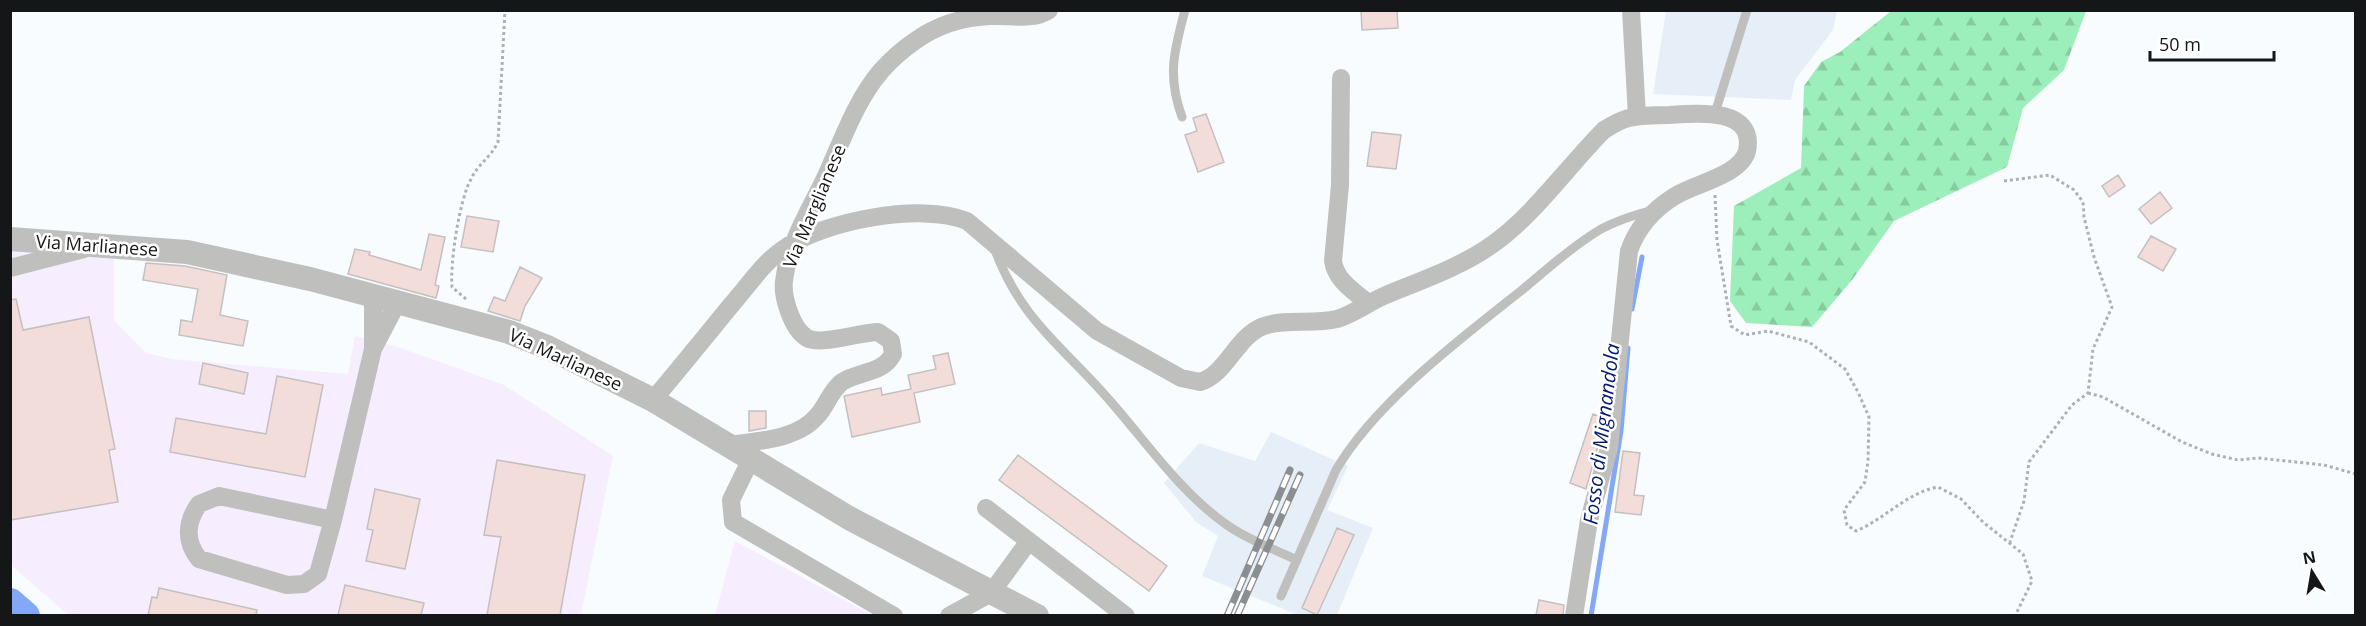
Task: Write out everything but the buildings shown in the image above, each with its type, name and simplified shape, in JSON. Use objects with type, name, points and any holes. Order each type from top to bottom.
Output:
[{"type":"street","name":"Via Marglianese","points":[[728,445],[797,431],[817,416],[836,387],[844,380],[885,365],[893,354],[891,341],[878,332],[814,341],[803,335],[788,305],[784,289],[786,268],[794,243],[842,140],[880,72],[913,42],[933,29],[958,21],[991,16],[1025,17],[1049,10]]},
{"type":"street","points":[[1631,10],[1637,116]]},
{"type":"street","points":[[1341,78],[1340,185],[1333,261],[1334,269],[1343,283],[1368,303]]},
{"type":"street","points":[[653,400],[769,261],[794,243],[858,221],[910,213],[949,213],[967,221],[1096,331],[1192,381],[1207,380],[1252,333],[1264,326],[1337,319],[1368,303],[1446,270],[1494,244],[1522,218],[1604,130],[1637,116],[1715,113],[1739,123],[1745,132],[1747,142],[1742,161],[1732,170],[1686,190],[1658,209],[1640,228],[1629,251],[1609,448],[1588,520],[1574,615]]},
{"type":"street","name":"Via Marlianese","points":[[10,239],[103,244],[187,252],[477,323],[547,347],[653,400],[849,518],[1037,615]]},
{"type":"street","points":[[10,268],[103,244]]},
{"type":"street","points":[[333,520],[219,496],[207,499],[193,512],[189,541],[193,552],[206,563],[287,585],[304,584],[311,580],[321,568],[333,520],[373,349],[373,296]]},
{"type":"street","points":[[373,349],[397,303]]},
{"type":"street","points":[[751,459],[730,500],[733,522],[894,615]]},
{"type":"street","points":[[986,508],[1125,615]]},
{"type":"street","points":[[949,615],[991,593],[1029,541]]},
{"type":"lane","points":[[1182,117],[1173,85],[1172,66],[1185,10]]},
{"type":"lane","points":[[1715,113],[1746,10]]},
{"type":"lane","points":[[1281,596],[1343,457],[1401,393],[1486,318],[1588,238],[1626,217],[1658,209]]},
{"type":"lane","points":[[991,240],[1006,276],[1043,333],[1096,385],[1192,495],[1227,525],[1297,560]]},
{"type":"path","points":[[477,323],[470,303],[452,286],[450,268],[470,181],[478,168],[492,156],[498,142],[505,10]]},
{"type":"path","points":[[2004,181],[2050,175],[2074,190],[2083,202],[2084,217],[2094,257],[2112,307],[2093,349],[2088,393],[2072,405],[2029,462],[2024,501],[2010,542]]},
{"type":"path","points":[[1714,179],[1717,240],[1731,326],[1745,335],[1768,332],[1809,342],[1845,369],[1869,417],[1865,482],[1844,510],[1846,525],[1856,531],[1870,525],[1889,510],[1925,489],[1938,486],[1961,500],[2023,554],[2032,581],[2015,615]]},
{"type":"path","points":[[2088,393],[2103,398],[2182,442],[2212,454],[2238,460],[2258,458],[2324,465],[2355,474]]},
{"type":"shaded area","points":[[1666,11],[1837,11],[1833,30],[1795,80],[1791,100],[1653,94]]},
{"type":"shaded area","points":[[10,251],[114,257],[114,320],[146,353],[172,359],[348,374],[355,336],[398,347],[504,385],[613,456],[581,615],[68,615],[11,565]]},
{"type":"shaded area","points":[[1271,432],[1348,466],[1327,510],[1373,528],[1337,615],[1298,615],[1202,576],[1218,536],[1196,522],[1164,483],[1199,443],[1255,461]]},
{"type":"shaded area","points":[[735,541],[872,615],[715,615]]},
{"type":"green space","points":[[1891,11],[2086,11],[2064,70],[2023,108],[2007,167],[1894,221],[1852,280],[1812,327],[1746,323],[1730,301],[1734,206],[1801,168],[1804,86],[1821,62],[1840,52]]},
{"type":"waterway","name":"Fosso di Mignandola","points":[[1632,309],[1642,257]]},
{"type":"waterway","name":"Fosso di Mignandola","points":[[1591,616],[1621,431],[1628,348]]},
{"type":"waterway","points":[[10,603],[25,616]]},
{"type":"railway","points":[[1227,616],[1290,470]]},
{"type":"railway","points":[[1237,616],[1300,475]]}]
